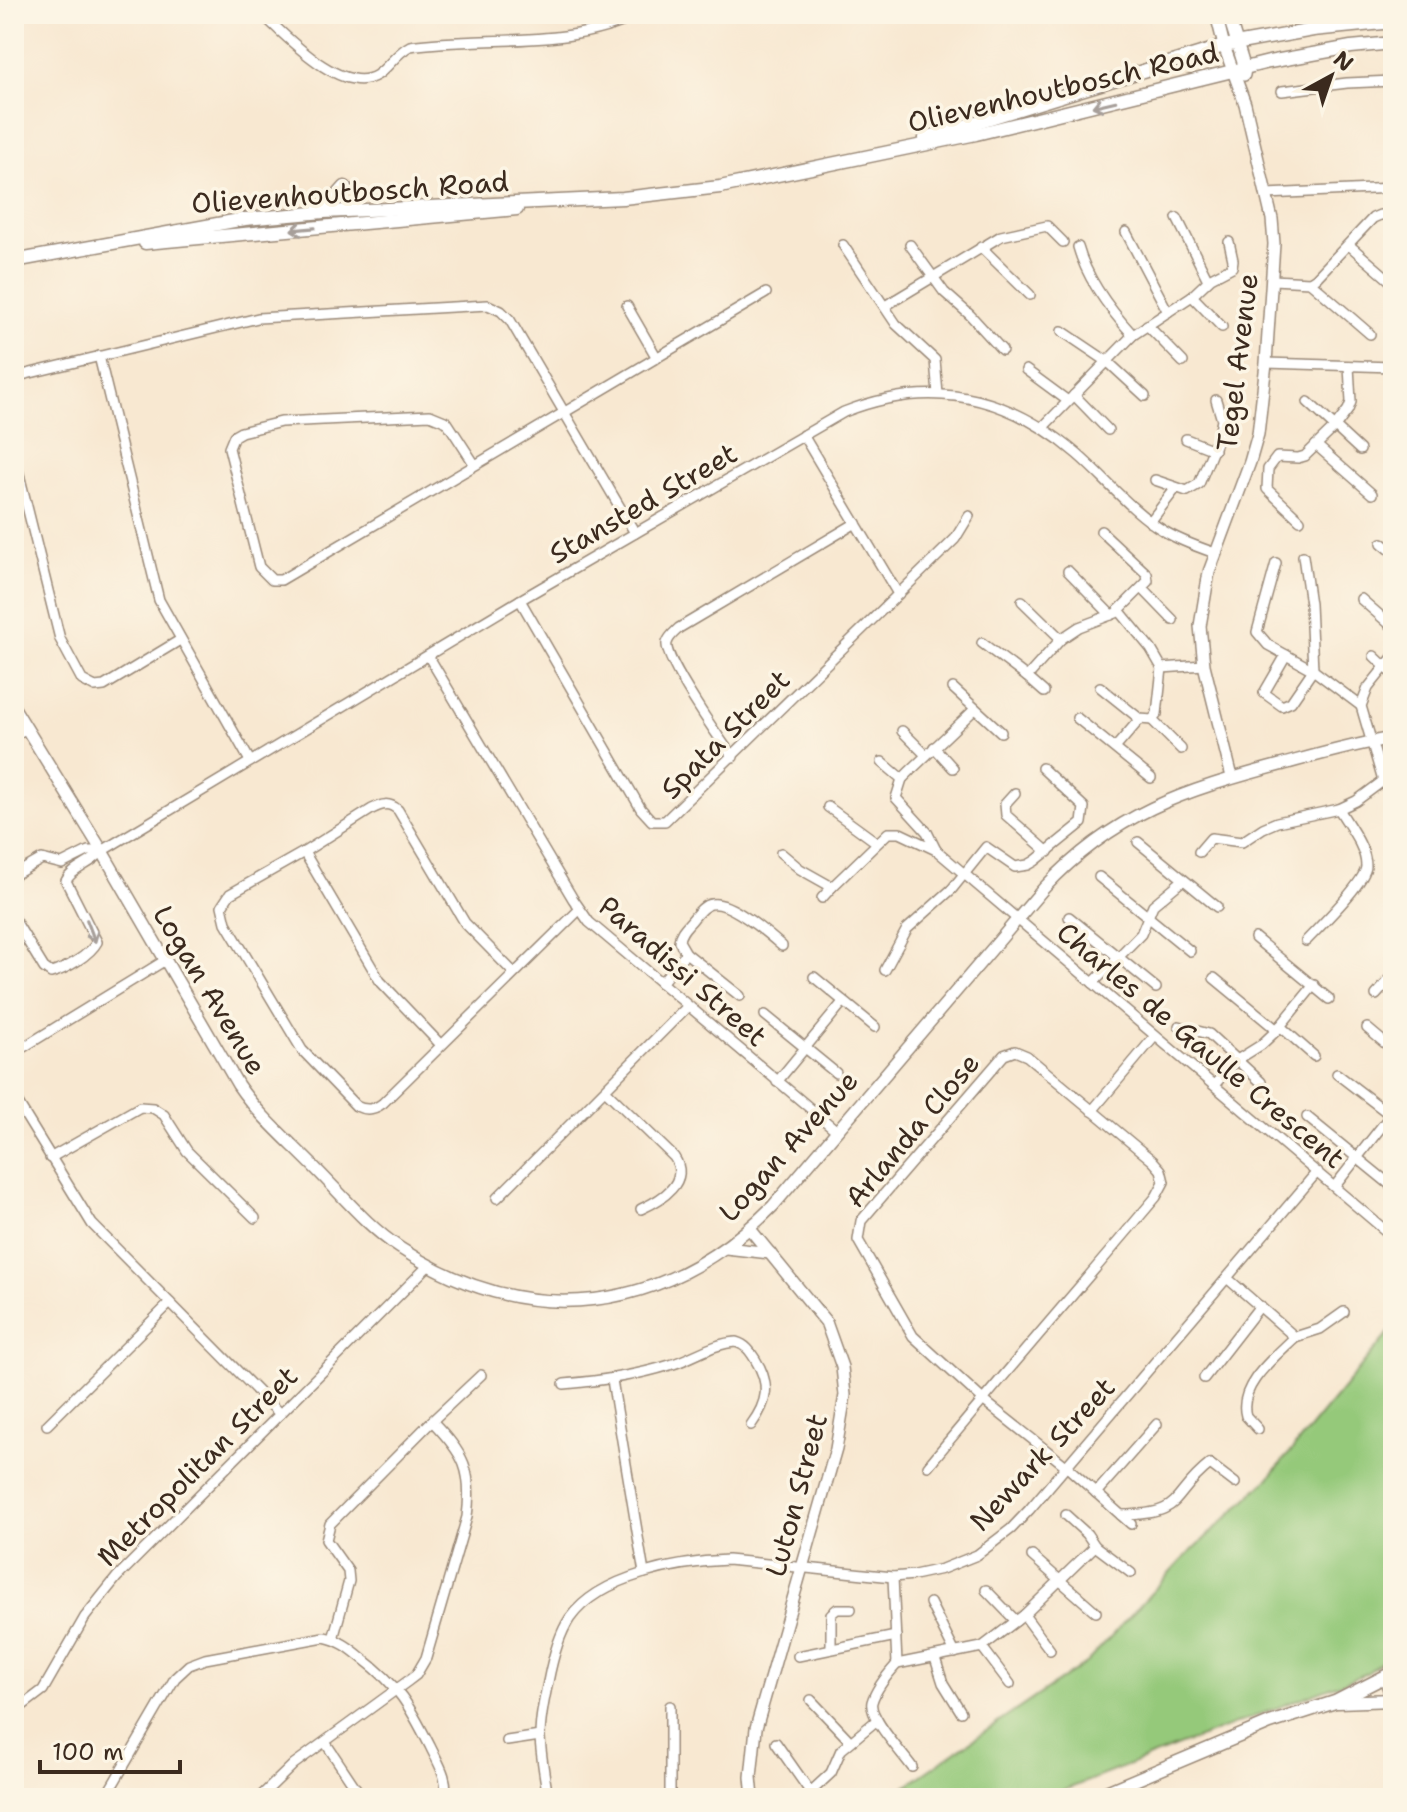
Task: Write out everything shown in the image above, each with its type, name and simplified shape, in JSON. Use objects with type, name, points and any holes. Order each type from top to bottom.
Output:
[{"type":"main road","name":"Olievenhoutbosch Road","points":[[884,152],[1230,44],[1313,30],[1393,22]]},
{"type":"main road","name":"Olievenhoutbosch Road","points":[[14,254],[487,213],[720,187],[976,134],[1351,47],[1393,43]]},
{"type":"main road","points":[[245,219],[274,212],[324,207],[345,187]]},
{"type":"main road","name":"Olievenhoutbosch Road","points":[[14,261],[245,219],[346,211],[575,201]]},
{"type":"main road","points":[[346,211],[351,218],[487,213]]},
{"type":"main road","points":[[1335,1702],[1393,1700],[1387,1689],[1390,1671]]},
{"type":"main road","points":[[1092,1798],[1270,1723],[1335,1702],[1390,1671]]},
{"type":"street","points":[[262,14],[322,66],[354,78],[376,76],[410,46],[562,37],[599,30],[640,14]]},
{"type":"street","points":[[613,23],[620,14]]},
{"type":"street","points":[[1216,14],[1230,44]]},
{"type":"street","points":[[1228,14],[1230,44]]},
{"type":"street","name":"Tegel Avenue","points":[[1230,44],[1240,71],[1241,88],[1272,219],[1273,280],[1256,444],[1215,553],[1203,597],[1200,626],[1204,665],[1232,777]]},
{"type":"street","points":[[1282,91],[1393,81]]},
{"type":"street","points":[[1267,194],[1393,188]]},
{"type":"street","points":[[1310,282],[1373,218],[1393,215]]},
{"type":"street","points":[[1177,218],[1208,280]]},
{"type":"street","points":[[885,306],[1006,234],[1047,226],[1063,242]]},
{"type":"street","points":[[1126,232],[1168,312]]},
{"type":"street","points":[[1043,427],[1133,335],[1192,296],[1208,280],[1232,267],[1229,242]]},
{"type":"street","points":[[843,245],[896,324],[935,360],[938,394]]},
{"type":"street","points":[[910,245],[944,292],[1002,350]]},
{"type":"street","points":[[1349,245],[1393,283]]},
{"type":"street","points":[[981,247],[1030,295]]},
{"type":"street","points":[[1078,247],[1084,267],[1113,313],[1133,335]]},
{"type":"street","points":[[1273,280],[1310,282],[1370,334]]},
{"type":"street","points":[[475,465],[447,422],[430,415],[281,422],[241,432],[234,436],[229,448],[259,567],[272,580],[281,580],[766,293]]},
{"type":"street","points":[[1192,296],[1222,327]]},
{"type":"street","points":[[14,377],[258,318],[488,305],[510,320],[635,533]]},
{"type":"street","points":[[627,306],[657,358]]},
{"type":"street","points":[[1147,325],[1183,362]]},
{"type":"street","points":[[1062,331],[1108,362],[1145,396]]},
{"type":"street","points":[[99,356],[154,586],[163,611],[250,761]]},
{"type":"street","points":[[1266,363],[1393,367]]},
{"type":"street","points":[[1300,520],[1267,489],[1267,473],[1277,457],[1301,457],[1335,427],[1351,402],[1349,366]]},
{"type":"street","points":[[1026,370],[1071,398],[1108,430]]},
{"type":"street","name":"Stansted Street","points":[[102,851],[520,600],[803,435],[844,412],[873,401],[900,395],[938,394],[987,401],[1043,427],[1081,457],[1150,522],[1171,535],[1215,553]]},
{"type":"street","points":[[1155,480],[1187,491],[1196,488],[1222,425],[1216,400]]},
{"type":"street","points":[[1308,402],[1360,450]]},
{"type":"street","points":[[803,435],[898,594]]},
{"type":"street","points":[[1186,439],[1214,450]]},
{"type":"street","points":[[1316,445],[1372,494]]},
{"type":"street","points":[[14,454],[60,639],[82,680],[95,687],[104,686],[180,640]]},
{"type":"street","points":[[1150,522],[1176,488]]},
{"type":"street","name":"Spata Street","points":[[520,600],[641,809],[652,821],[658,822],[671,818],[955,539],[969,516]]},
{"type":"street","points":[[733,757],[707,721],[672,661],[668,641],[679,628],[856,523]]},
{"type":"street","points":[[1027,677],[1061,639],[1079,627],[1115,613],[1148,581],[1147,574],[1101,531]]},
{"type":"street","points":[[1382,543],[1393,552]]},
{"type":"street","points":[[1286,655],[1264,693],[1280,706],[1291,702],[1313,670],[1310,604],[1303,556]]},
{"type":"street","points":[[1276,563],[1257,632],[1268,645],[1313,670],[1361,706],[1383,781],[1393,786]]},
{"type":"street","points":[[1068,571],[1151,649],[1162,668],[1158,711],[1152,720]]},
{"type":"street","points":[[1142,588],[1173,620]]},
{"type":"street","points":[[1361,599],[1393,627]]},
{"type":"street","points":[[1022,601],[1061,639]]},
{"type":"street","points":[[982,643],[1044,692]]},
{"type":"street","points":[[1374,656],[1389,670]]},
{"type":"street","name":"Paradissi Street","points":[[429,657],[579,910],[604,937],[837,1131]]},
{"type":"street","points":[[1361,706],[1368,688],[1389,670],[1393,657]]},
{"type":"street","points":[[1162,668],[1204,665]]},
{"type":"street","points":[[1100,687],[1140,719],[1152,720],[1181,749]]},
{"type":"street","points":[[953,688],[1001,732]]},
{"type":"street","name":"Logan Avenue","points":[[14,708],[249,1101],[368,1222],[400,1248],[429,1265],[487,1290],[525,1298],[573,1301],[605,1299],[655,1285],[688,1271],[750,1229],[1059,873],[1112,830],[1169,799],[1232,777],[1393,738]]},
{"type":"street","points":[[936,850],[927,832],[898,802],[896,794],[902,779],[975,709]]},
{"type":"street","points":[[1077,718],[1151,778]]},
{"type":"street","points":[[1116,747],[1140,719]]},
{"type":"street","points":[[14,736],[26,728]]},
{"type":"street","points":[[902,731],[953,768]]},
{"type":"street","points":[[882,762],[902,779]]},
{"type":"street","points":[[885,970],[899,950],[907,929],[941,900],[987,846],[1015,867],[1031,864],[1079,827],[1085,811],[1042,768]]},
{"type":"street","points":[[1199,852],[1211,838],[1242,842],[1277,822],[1339,809],[1383,781]]},
{"type":"street","points":[[1015,793],[1005,804],[1006,815],[1048,852]]},
{"type":"street","points":[[514,973],[465,923],[394,807],[381,804],[230,894],[222,906],[226,923],[302,1050],[356,1106],[371,1109],[383,1103],[579,910]]},
{"type":"street","points":[[828,807],[876,842]]},
{"type":"street","points":[[1306,941],[1360,881],[1366,868],[1362,851],[1339,809]]},
{"type":"street","points":[[822,898],[885,835],[893,832],[936,850]]},
{"type":"street","points":[[1138,842],[1217,907]]},
{"type":"street","name":"Charles de Gaulle Crescent","points":[[936,850],[1393,1237]]},
{"type":"street","points":[[14,875],[42,859],[62,864],[88,851],[102,851]]},
{"type":"street","points":[[14,919],[47,971],[55,973],[93,949],[97,938],[66,881],[69,875],[94,862],[102,851]]},
{"type":"street","points":[[304,852],[380,981],[441,1045]]},
{"type":"street","points":[[781,853],[800,869],[832,887]]},
{"type":"street","points":[[1099,877],[1190,951]]},
{"type":"street","points":[[1093,983],[1144,930],[1153,905],[1183,880]]},
{"type":"street","points":[[740,996],[680,945],[679,937],[700,911],[711,904],[721,905],[748,919],[782,946]]},
{"type":"street","points":[[1069,917],[1156,988]]},
{"type":"street","points":[[1255,938],[1329,999]]},
{"type":"street","points":[[661,983],[686,953]]},
{"type":"street","points":[[14,1036],[18,1050],[164,961]]},
{"type":"street","points":[[1376,995],[1393,976]]},
{"type":"street","points":[[814,977],[875,1027]]},
{"type":"street","points":[[1214,978],[1314,1056]]},
{"type":"street","points":[[1214,1085],[1237,1060],[1261,1045],[1278,1028],[1314,985]]},
{"type":"street","points":[[777,1082],[843,1002]]},
{"type":"street","points":[[497,1198],[688,1006]]},
{"type":"street","points":[[765,1015],[836,1073]]},
{"type":"street","points":[[1179,1026],[1209,1034],[1261,1082]]},
{"type":"street","points":[[1367,1028],[1393,1050]]},
{"type":"street","points":[[1092,1111],[1155,1036]]},
{"type":"street","name":"Arlanda Close","points":[[983,1400],[1162,1187],[1164,1176],[1158,1165],[1027,1056],[1015,1051],[1009,1052],[858,1227],[860,1248],[908,1330],[983,1400],[1066,1466],[1131,1524]]},
{"type":"street","points":[[1335,1186],[1392,1115],[1337,1074]]},
{"type":"street","points":[[606,1091],[674,1157],[679,1168],[674,1186],[657,1201],[641,1209]]},
{"type":"street","points":[[14,1097],[92,1224],[280,1414]]},
{"type":"street","points":[[50,1158],[140,1107],[153,1108],[164,1115],[187,1151],[255,1218]]},
{"type":"street","points":[[1307,1117],[1393,1187]]},
{"type":"street","name":"Newark Street","points":[[548,1798],[540,1736],[543,1703],[552,1665],[569,1620],[579,1607],[644,1573],[682,1564],[728,1560],[893,1577],[942,1569],[977,1555],[1011,1529],[1317,1172]]},
{"type":"street","name":"Luton Street","points":[[750,1229],[826,1322],[842,1367],[845,1395],[836,1449],[756,1728],[751,1777],[753,1798]]},
{"type":"street","points":[[726,1248],[771,1254]]},
{"type":"street","name":"Metropolitan Street","points":[[14,1712],[43,1690],[85,1617],[117,1577],[429,1265]]},
{"type":"street","points":[[1227,1278],[1295,1337]]},
{"type":"street","points":[[47,1425],[170,1303]]},
{"type":"street","points":[[1204,1378],[1260,1306]]},
{"type":"street","points":[[1258,1429],[1246,1416],[1246,1397],[1271,1361],[1295,1337],[1320,1329],[1344,1312]]},
{"type":"street","points":[[564,1384],[612,1380],[670,1366],[715,1347],[736,1342],[750,1350],[767,1383],[765,1404],[751,1425]]},
{"type":"street","points":[[333,1639],[349,1581],[348,1571],[326,1540],[330,1524],[481,1375]]},
{"type":"street","points":[[612,1380],[644,1573]]},
{"type":"street","points":[[928,1466],[983,1400]]},
{"type":"street","points":[[259,1798],[294,1764],[416,1675],[426,1658],[467,1517],[469,1492],[459,1450],[432,1421]]},
{"type":"street","points":[[1096,1493],[1157,1424]]},
{"type":"street","points":[[1120,1515],[1167,1509],[1210,1464],[1235,1483]]},
{"type":"street","points":[[1066,1515],[1095,1546],[1131,1573]]},
{"type":"street","points":[[897,1664],[982,1647],[1020,1618],[1095,1546]]},
{"type":"street","points":[[1032,1556],[1096,1612]]},
{"type":"street","points":[[893,1577],[897,1664],[872,1702],[872,1710],[912,1767]]},
{"type":"street","points":[[986,1590],[1020,1618],[1050,1650]]},
{"type":"street","points":[[930,1603],[955,1653]]},
{"type":"street","points":[[831,1648],[831,1614],[837,1609],[851,1609]]},
{"type":"street","points":[[798,1656],[896,1636]]},
{"type":"street","points":[[105,1798],[175,1678],[189,1665],[195,1661],[324,1637],[343,1643],[398,1688],[441,1768],[447,1785],[445,1798]]},
{"type":"street","points":[[982,1647],[1010,1684]]},
{"type":"street","points":[[935,1658],[943,1683],[961,1712]]},
{"type":"street","points":[[811,1700],[850,1741]]},
{"type":"street","points":[[670,1706],[670,1798]]},
{"type":"street","points":[[776,1743],[806,1794],[833,1770],[837,1755],[850,1741],[877,1720]]},
{"type":"street","points":[[507,1741],[540,1736]]},
{"type":"street","points":[[325,1742],[361,1796]]},
{"type":"green space","points":[[1393,1328],[1393,1653],[1367,1673],[1044,1798],[888,1798],[1087,1662],[1181,1561],[1268,1479]]}]
